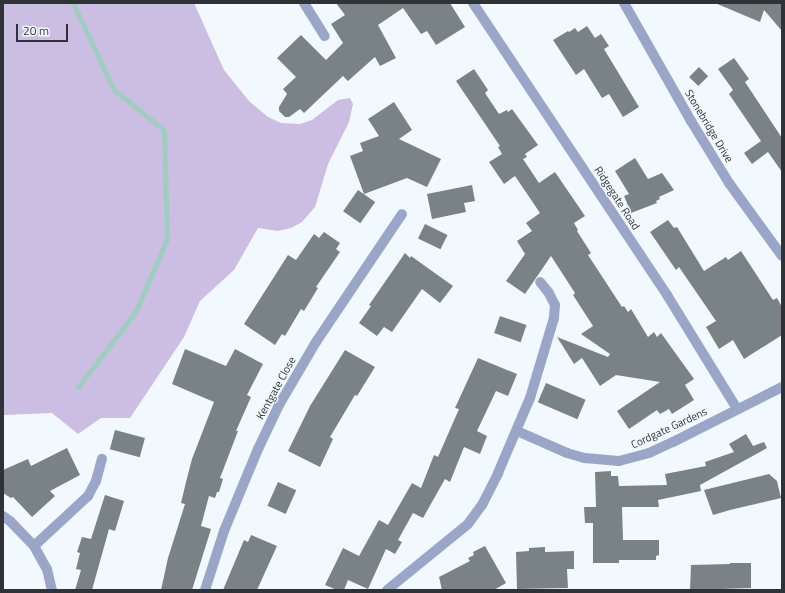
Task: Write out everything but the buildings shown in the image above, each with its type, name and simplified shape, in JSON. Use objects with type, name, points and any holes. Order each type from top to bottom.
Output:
[{"type":"street","points":[[304,3],[325,36]]},
{"type":"street","name":"Ridgegate Road","points":[[473,3],[667,295],[737,409]]},
{"type":"street","name":"Stonebridge Drive","points":[[624,3],[698,134],[729,183],[782,256]]},
{"type":"street","name":"Kentgate Close","points":[[205,590],[224,531],[258,449],[279,405],[316,342],[402,214]]},
{"type":"street","points":[[387,590],[468,524],[475,516],[498,474],[530,398],[554,318],[555,305],[549,293],[540,282]]},
{"type":"street","name":"Cordgate Gardens","points":[[517,431],[567,453],[592,459],[620,461],[649,453],[782,387]]},
{"type":"street","points":[[34,546],[88,496],[96,481],[102,459]]},
{"type":"street","points":[[3,516],[10,521],[34,546],[46,569],[52,590]]},
{"type":"shaded area","points":[[3,3],[194,3],[224,70],[249,101],[268,117],[281,123],[300,124],[312,120],[338,100],[350,98],[353,104],[349,122],[328,164],[315,207],[302,222],[291,228],[278,231],[258,228],[234,270],[200,301],[184,337],[130,418],[101,418],[78,434],[52,413],[3,415]]},
{"type":"waterway","points":[[73,3],[114,90],[164,130],[167,239],[136,311],[78,387]]}]
